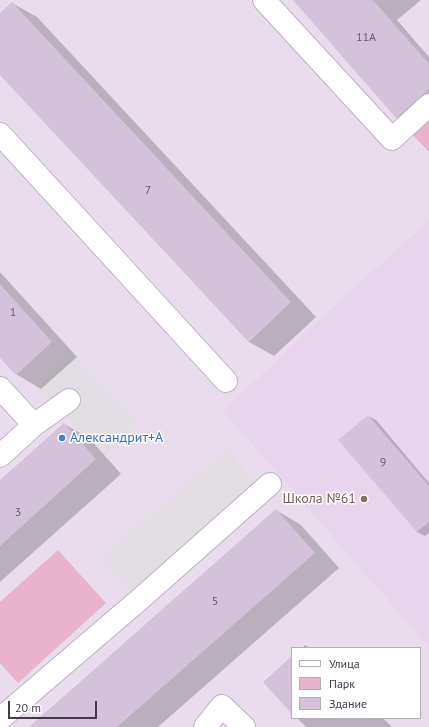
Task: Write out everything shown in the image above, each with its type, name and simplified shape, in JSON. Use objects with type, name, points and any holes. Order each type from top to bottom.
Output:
[{"type":"lane","points":[[264,0],[392,139],[429,105]]},
{"type":"lane","points":[[0,134],[226,381]]},
{"type":"lane","points":[[0,388],[34,425]]},
{"type":"lane","points":[[0,456],[34,425],[69,400]]},
{"type":"lane","points":[[0,719],[139,600],[270,484]]},
{"type":"lane","points":[[204,727],[222,706],[244,727]]},
{"type":"shaded area","points":[[0,0],[429,0],[429,727],[0,727]]},
{"type":"shaded area","name":"Школа №61","points":[[429,221],[429,647],[223,411],[346,295]]},
{"type":"shaded area","points":[[69,351],[138,421],[104,456],[34,386]]},
{"type":"shaded area","points":[[227,449],[261,489],[135,596],[101,557]]},
{"type":"green space","points":[[429,114],[429,152],[409,131]]},
{"type":"green space","points":[[58,550],[106,603],[18,683],[0,663],[0,602]]},
{"type":"building","points":[[293,0],[373,0],[429,64],[429,89],[396,118]]},
{"type":"building","points":[[12,2],[291,302],[249,342],[0,75],[0,13]]},
{"type":"building","points":[[0,284],[52,342],[16,375],[0,358]]},
{"type":"building","points":[[368,415],[429,486],[429,522],[417,532],[338,440]]},
{"type":"building","points":[[64,423],[96,459],[0,546],[0,480]]},
{"type":"building","points":[[276,509],[315,553],[117,727],[29,727]]},
{"type":"building","points":[[291,657],[291,713],[263,682]]},
{"type":"place","name":"Александрит+А","points":[[62,438]]},
{"type":"place","name":"Школа №61","points":[[364,499]]}]
